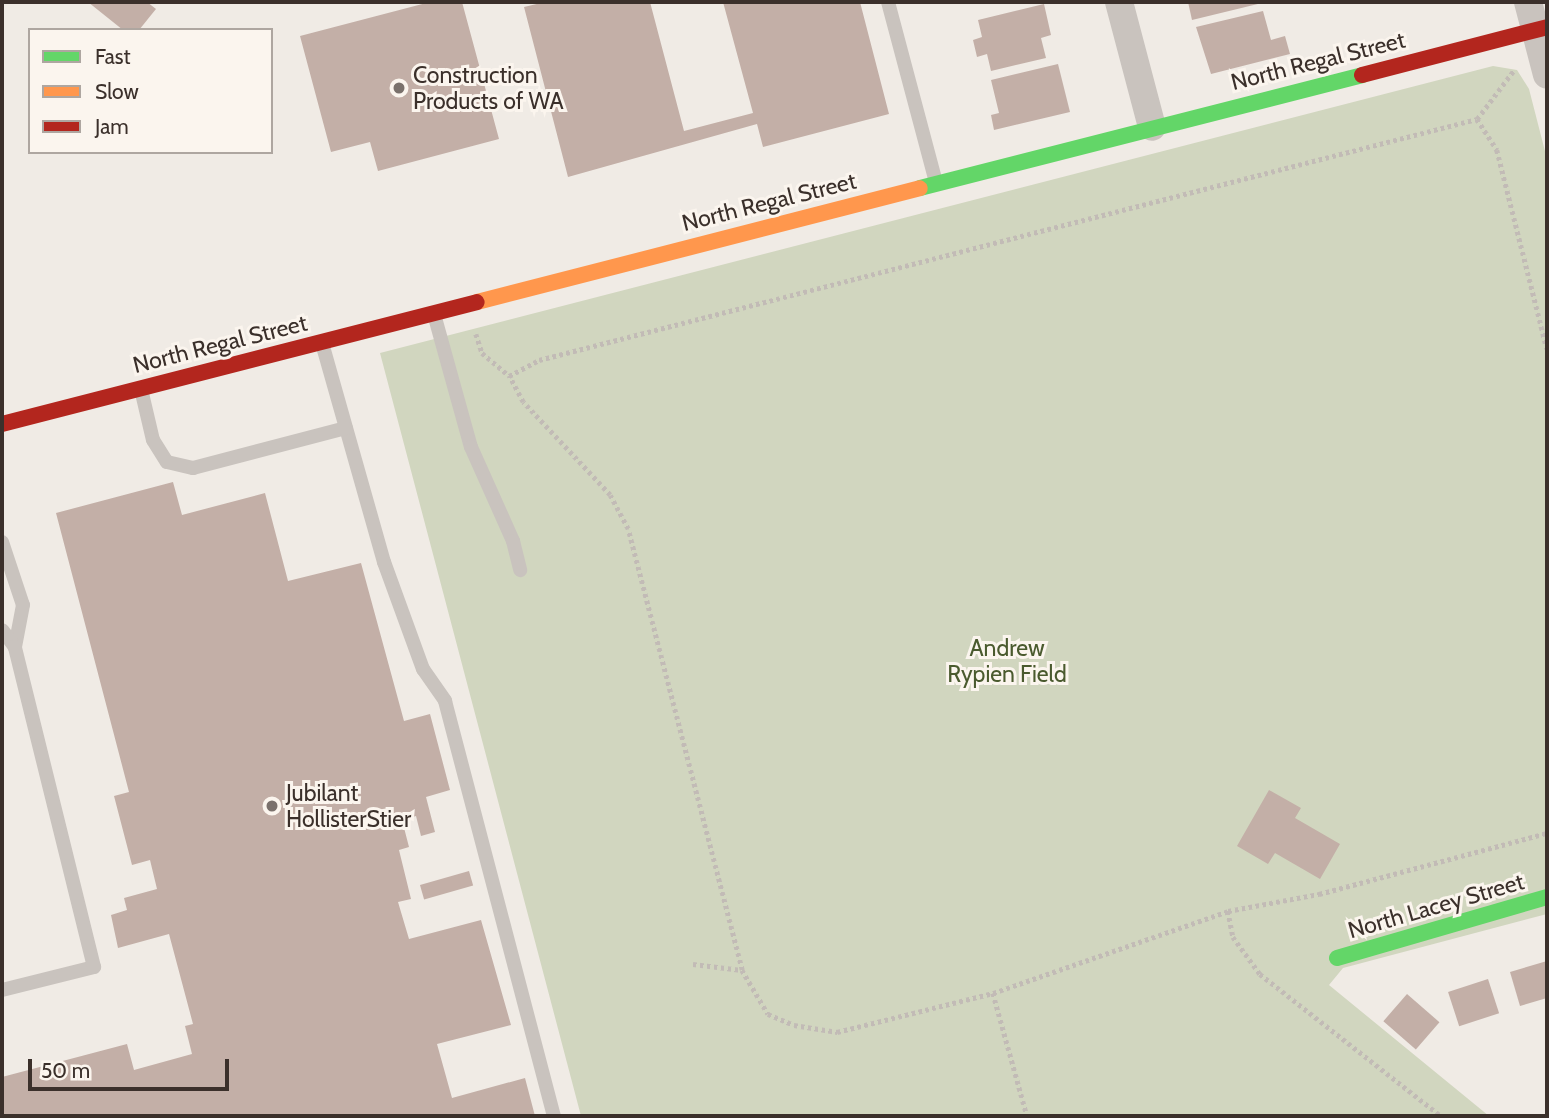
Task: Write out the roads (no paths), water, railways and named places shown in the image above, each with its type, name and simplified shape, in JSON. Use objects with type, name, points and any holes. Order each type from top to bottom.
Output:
[{"type":"street","points":[[1119,2],[1152,127]]},
{"type":"street","points":[[1528,2],[1541,29],[1547,75]]},
{"type":"street","name":"North Regal Street","points":[[2,424],[1541,29]]},
{"type":"street","name":"North Lacey Street","points":[[1337,958],[1547,897]]},
{"type":"lane","points":[[888,2],[936,183]]},
{"type":"lane","points":[[433,313],[471,447],[513,541],[520,570]]},
{"type":"lane","points":[[322,342],[404,620],[423,668],[445,701],[554,1116]]},
{"type":"lane","points":[[141,388],[153,440],[167,462],[193,468],[346,428]]},
{"type":"lane","points":[[2,542],[23,605],[15,647],[94,967],[2,990]]},
{"type":"lane","points":[[2,631],[15,647]]},
{"type":"place","name":"Construction Products of WA","points":[[399,88]]},
{"type":"place","name":"Jubilant HollisterStier","points":[[272,806]]},
{"type":"park label","name":"Andrew Rypien Field","points":[[1007,661]]}]
